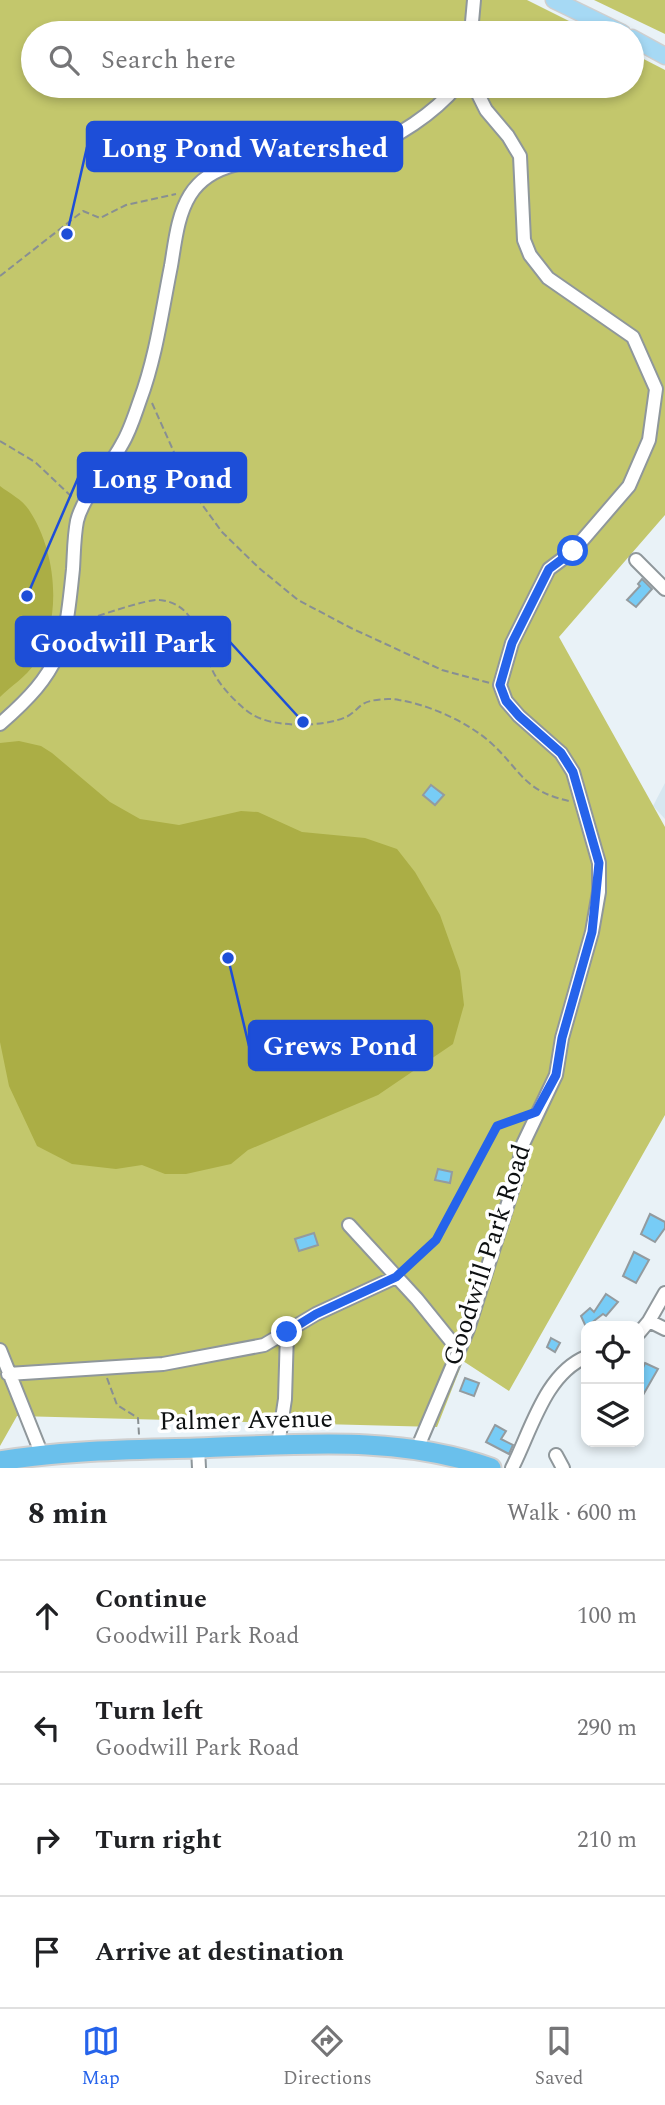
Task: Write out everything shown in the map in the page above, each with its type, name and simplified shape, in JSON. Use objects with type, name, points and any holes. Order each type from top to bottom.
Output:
[{"type":"highway","name":"Palmer Avenue","points":[[0,1461],[42,1455],[140,1449],[360,1445],[417,1449],[491,1468]]},
{"type":"main road","points":[[554,0],[581,6],[604,21]]},
{"type":"main road","points":[[644,45],[665,56]]},
{"type":"street","points":[[472,21],[474,0]]},
{"type":"street","points":[[0,724],[44,683],[56,665],[67,625],[77,520],[122,444],[145,386],[178,226],[188,198],[199,181],[217,169],[248,162],[360,151],[389,139],[447,98]]},
{"type":"street","points":[[480,98],[520,156],[524,240],[530,255],[548,278],[633,337],[656,389],[649,440],[629,486],[573,551],[549,569],[512,643],[500,685]]},
{"type":"street","points":[[636,560],[665,589]]},
{"type":"street","name":"Goodwill Park Road","points":[[417,1449],[459,1351],[489,1265],[523,1144],[556,1075],[562,1038],[592,932],[599,892],[599,863],[573,772],[561,753],[506,701],[500,685]]},
{"type":"street","points":[[349,1225],[459,1351]]},
{"type":"street","points":[[8,1374],[194,1360],[264,1345],[316,1314],[396,1277]]},
{"type":"street","points":[[644,1327],[665,1293]]},
{"type":"street","points":[[649,1321],[665,1329]]},
{"type":"street","points":[[278,1445],[285,1399],[287,1332]]},
{"type":"street","points":[[0,1350],[42,1455]]},
{"type":"street","points":[[512,1468],[554,1382],[568,1367],[581,1360]]},
{"type":"street","points":[[198,1448],[199,1468]]},
{"type":"street","points":[[556,1455],[563,1468]]},
{"type":"path","points":[[0,276],[83,211],[100,218],[126,205],[169,198],[199,181]]},
{"type":"path","points":[[145,386],[190,488],[222,531],[259,568],[298,600],[362,633],[442,670],[500,685]]},
{"type":"path","points":[[0,440],[35,462],[83,508]]},
{"type":"path","points":[[67,625],[158,599],[178,605],[193,620],[216,677],[254,715],[300,724],[324,724],[349,716],[366,702],[397,699],[425,707],[471,729],[491,743],[533,787],[552,797],[583,803]]},
{"type":"path","points":[[396,1277],[436,1240],[497,1126],[536,1112]]},
{"type":"path","points":[[105,1367],[112,1397],[121,1408],[139,1421],[140,1449]]},
{"type":"shaded area","points":[[0,486],[26,506],[38,527],[51,566],[53,607],[44,646],[35,663],[0,697]]},
{"type":"shaded area","points":[[19,741],[41,746],[52,753],[110,802],[140,819],[179,825],[241,811],[258,812],[302,832],[365,838],[397,849],[415,872],[440,915],[460,971],[464,1005],[453,1044],[378,1095],[248,1150],[231,1164],[186,1174],[165,1174],[142,1165],[116,1169],[72,1164],[37,1146],[9,1086],[0,1042],[0,743]]},
{"type":"shaded area","points":[[665,783],[665,819],[653,806]]},
{"type":"green space","points":[[0,0],[527,0],[569,21],[21,21],[21,98],[644,98],[644,59],[665,70],[665,515],[559,637],[665,827],[665,1115],[509,1391],[463,1361],[437,1427],[17,1416],[0,1446]]},
{"type":"green space","points":[[594,0],[665,0],[665,34],[644,24],[644,21],[638,21]]},
{"type":"building","points":[[642,579],[652,589],[636,607],[627,600],[640,586],[638,584]]},
{"type":"building","points":[[431,785],[444,795],[435,805],[423,795]]},
{"type":"building","points":[[438,1169],[452,1172],[450,1183],[435,1180]]},
{"type":"building","points":[[650,1214],[665,1222],[665,1228],[655,1242],[641,1234]]},
{"type":"building","points":[[314,1233],[318,1245],[299,1251],[295,1239]]},
{"type":"building","points":[[634,1252],[649,1260],[636,1283],[623,1276]]},
{"type":"building","points":[[606,1294],[618,1302],[606,1316],[603,1314],[594,1321],[583,1321],[581,1316],[590,1308],[594,1312]]},
{"type":"building","points":[[551,1338],[560,1343],[555,1352],[547,1347]]},
{"type":"building","points":[[645,1363],[658,1369],[644,1393],[644,1384]]},
{"type":"building","points":[[465,1378],[479,1383],[474,1396],[460,1391]]},
{"type":"building","points":[[495,1425],[506,1431],[501,1439],[513,1445],[509,1454],[486,1442]]},
{"type":"place","name":"Long Pond Watershed","points":[[67,234]]},
{"type":"place","name":"Long Pond","points":[[27,596]]},
{"type":"place","name":"Goodwill Park","points":[[303,722]]},
{"type":"place","name":"Grews Pond","points":[[228,958]]},
{"type":"route","points":[[287,1332],[316,1314],[396,1277],[436,1240],[497,1126],[536,1112],[556,1075],[562,1038],[592,932],[599,892],[599,863],[573,772],[561,753],[506,701],[500,685],[512,643],[536,592],[549,569],[573,551]]}]
